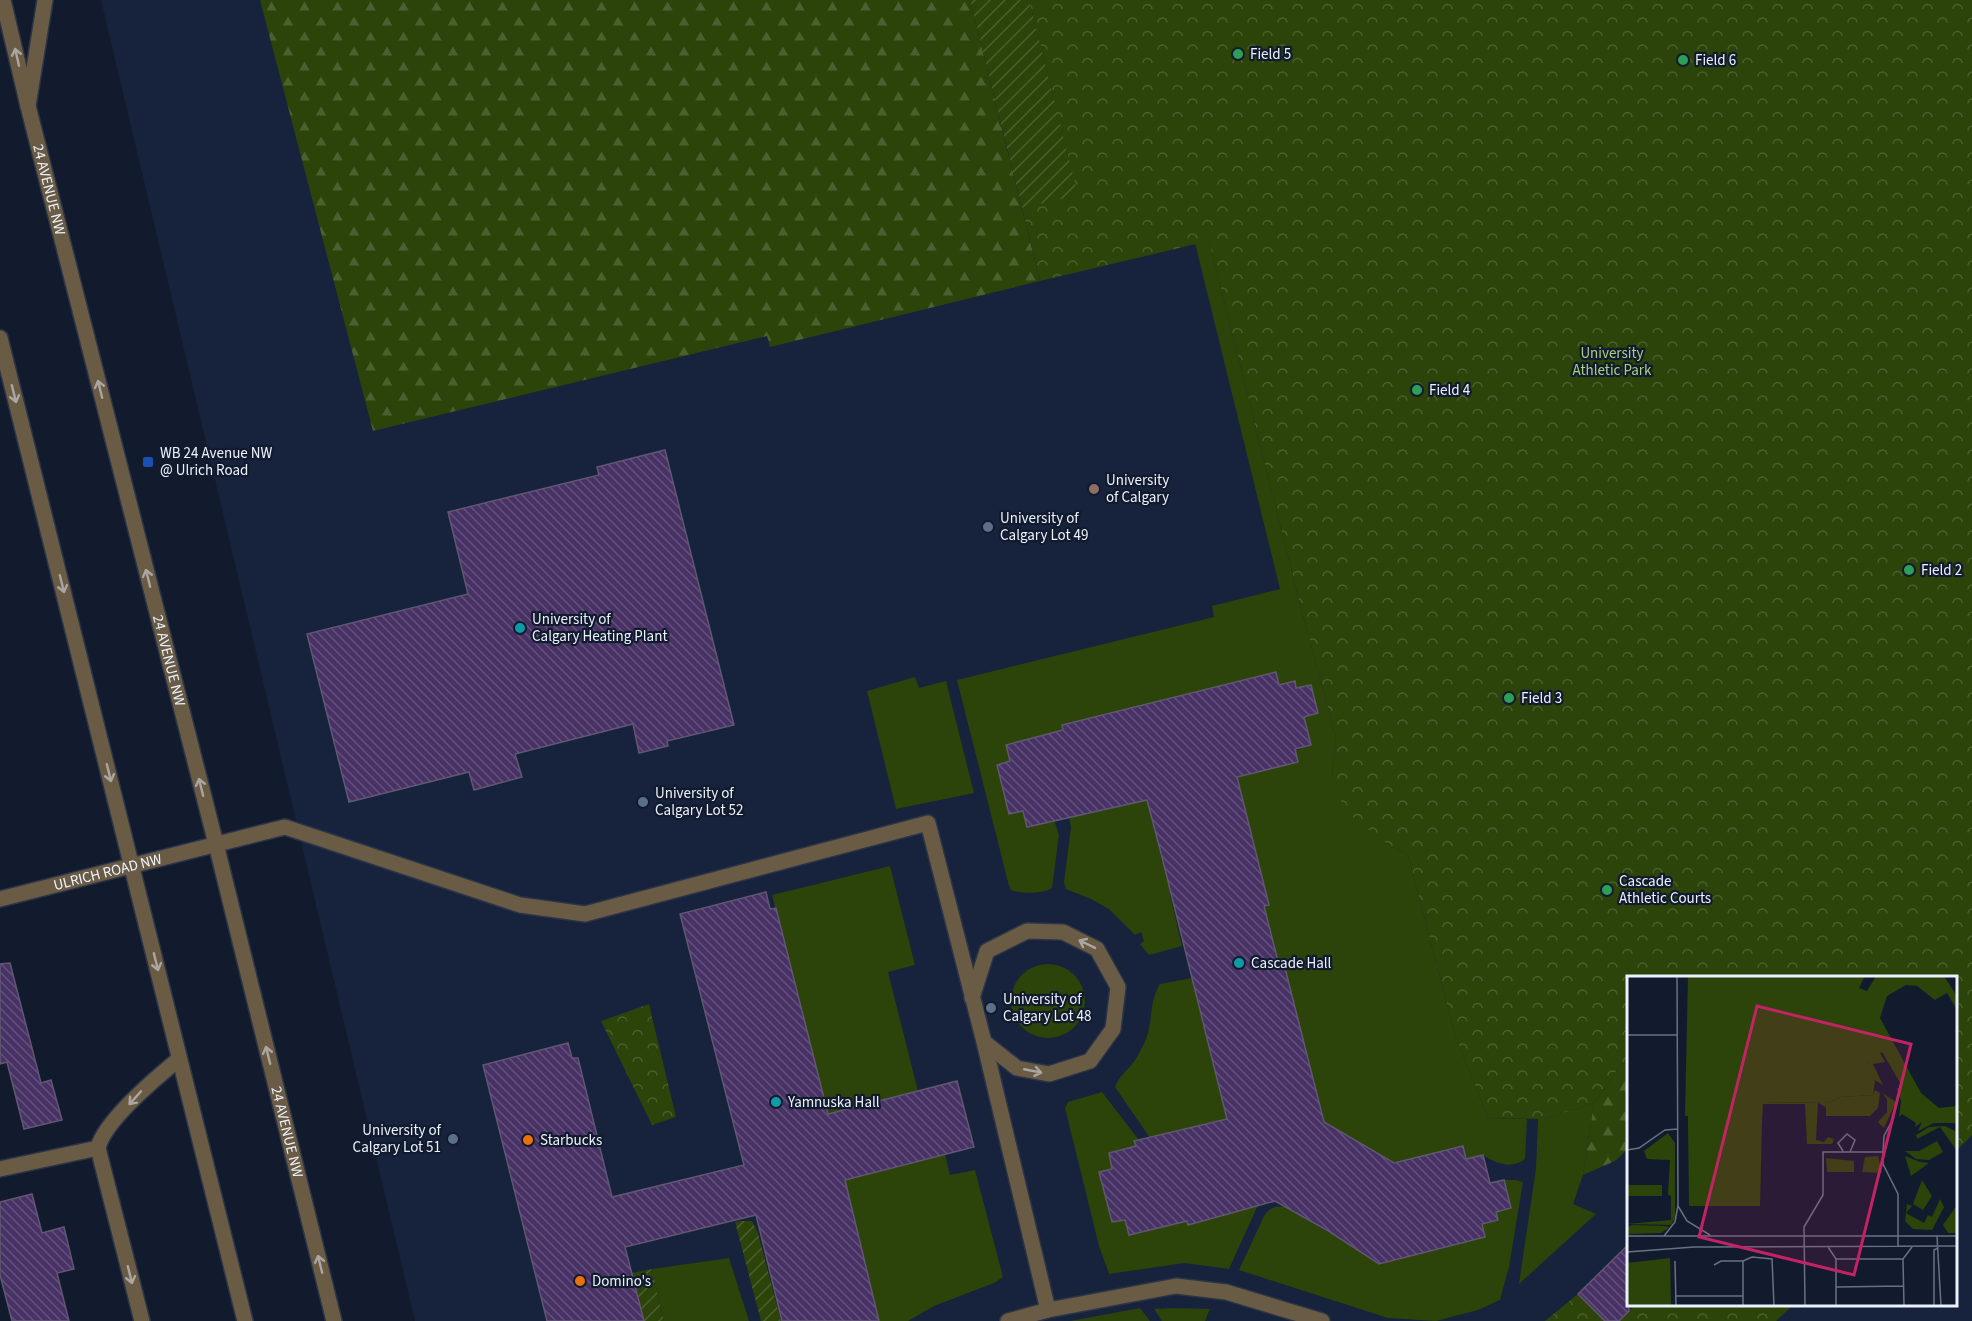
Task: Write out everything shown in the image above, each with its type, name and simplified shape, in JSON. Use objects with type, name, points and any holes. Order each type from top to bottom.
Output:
[{"type":"street","name":"24 AVENUE NW","points":[[3,0],[334,1321]]},
{"type":"street","points":[[28,106],[45,0]]},
{"type":"street","points":[[0,338],[245,1321]]},
{"type":"street","name":"ULRICH ROAD NW","points":[[0,899],[285,827],[520,905],[585,914],[928,824],[972,998]]},
{"type":"street","points":[[984,1042],[1017,1068],[1049,1074],[1090,1061],[1113,1029],[1118,987],[1097,949],[1064,932],[1028,931],[987,951],[972,998],[1048,1310]]},
{"type":"street","points":[[142,1321],[98,1148],[101,1136],[146,1085],[179,1059]]},
{"type":"street","points":[[0,1169],[98,1148]]},
{"type":"street","points":[[1008,1321],[1048,1310],[1176,1286],[1226,1292],[1322,1321]]},
{"type":"shaded area","name":"University of Calgary","points":[[101,0],[1972,0],[1972,1321],[415,1321]]},
{"type":"green space","points":[[260,0],[970,0],[1040,281],[770,347],[767,336],[373,431]]},
{"type":"green space","points":[[970,0],[1029,0],[1078,195],[1022,208]]},
{"type":"green space","name":"University Athletic Park","points":[[1029,0],[1972,0],[1972,1135],[1957,1150],[1957,976],[1627,976],[1627,1064],[1622,1063],[1594,1103],[1544,1119],[1488,1118],[1456,1038],[1408,855],[1383,841],[1345,811],[1332,778],[1336,738],[1209,241],[1040,281],[1022,208],[1077,194]]},
{"type":"green space","points":[[1209,241],[1336,738],[1332,778],[1383,841],[1408,855],[1456,1038],[1488,1118],[1527,1119],[1525,1159],[1515,1164],[1498,1163],[1483,1155],[1466,1159],[1463,1146],[1391,1177],[1378,1153],[1333,1127],[1326,1139],[1278,970],[1268,919],[1265,919],[1262,907],[1268,905],[1240,789],[1222,776],[1311,745],[1304,717],[1318,713],[1311,685],[1296,688],[1294,681],[1279,685],[1275,672],[1062,725],[1065,739],[1034,738],[1006,745],[1010,761],[997,765],[1009,814],[1023,811],[1027,827],[1054,820],[1059,835],[1052,888],[1026,893],[1011,890],[1009,886],[957,680],[1214,617],[1212,606],[1280,589],[1195,243]]},
{"type":"green space","points":[[915,677],[919,688],[946,681],[974,793],[896,809],[867,691]]},
{"type":"green space","points":[[1148,786],[1150,811],[1162,861],[1175,858],[1183,890],[1170,894],[1182,946],[1149,955],[1140,944],[1144,941],[1141,932],[1135,935],[1109,909],[1066,889],[1064,882],[1071,827],[1067,807],[1082,802],[1085,815],[1134,803]]},
{"type":"green space","points":[[890,866],[915,965],[888,972],[918,1091],[828,1114],[772,895]]},
{"type":"green space","points":[[1041,964],[1055,964],[1069,970],[1079,980],[1085,994],[1085,1008],[1079,1022],[1069,1032],[1055,1038],[1041,1038],[1027,1032],[1017,1022],[1011,1008],[1011,994],[1017,980],[1027,970]]},
{"type":"green space","points":[[1192,978],[1203,1025],[1216,1022],[1224,1054],[1211,1057],[1224,1106],[1240,1119],[1215,1122],[1150,1138],[1115,1087],[1135,1060],[1146,1039],[1154,997],[1160,984]]},
{"type":"green space","points":[[649,1004],[676,1117],[652,1125],[601,1021]]},
{"type":"green space","points":[[1622,1063],[1627,1064],[1627,1150],[1615,1161],[1583,1175],[1594,1103]]},
{"type":"green space","points":[[1102,1092],[1139,1140],[1135,1141],[1136,1146],[1109,1153],[1112,1169],[1100,1172],[1112,1222],[1184,1211],[1188,1225],[1258,1205],[1229,1269],[1184,1263],[1109,1274],[1099,1246],[1065,1108],[1068,1102]]},
{"type":"green space","points":[[1594,1103],[1583,1175],[1573,1204],[1596,1214],[1519,1284],[1536,1168],[1538,1119]]},
{"type":"green space","points":[[945,1154],[950,1175],[975,1170],[1003,1277],[994,1283],[934,1306],[908,1321],[879,1321],[845,1180]]},
{"type":"green space","points":[[1504,1180],[1523,1182],[1509,1267],[1500,1300],[1478,1310],[1436,1321],[1388,1318],[1239,1270],[1264,1216],[1278,1206],[1285,1207],[1329,1233],[1337,1222],[1435,1249],[1485,1237],[1482,1224],[1498,1220],[1496,1212],[1511,1208]]},
{"type":"green space","points":[[752,1221],[758,1233],[781,1321],[761,1321],[735,1222]]},
{"type":"green space","points":[[729,1258],[749,1321],[664,1321],[652,1269]]},
{"type":"green space","points":[[652,1269],[664,1321],[644,1321],[632,1273]]},
{"type":"green space","points":[[1578,1294],[1605,1321],[1545,1321]]},
{"type":"green space","points":[[1634,1306],[1792,1306],[1776,1321],[1619,1321]]},
{"type":"green space","points":[[1140,1308],[1150,1321],[1070,1321]]},
{"type":"green space","points":[[1154,1309],[1210,1309],[1205,1321],[1162,1321]]},
{"type":"building","name":"University of Calgary Heating Plant","points":[[665,450],[734,725],[667,741],[668,746],[639,753],[633,724],[515,754],[522,777],[474,790],[469,772],[349,802],[307,634],[468,594],[448,512],[599,475],[597,467]]},
{"type":"building","name":"Cascade Hall","points":[[1276,672],[1279,685],[1295,681],[1296,688],[1311,685],[1318,713],[1304,717],[1311,745],[1295,749],[1298,762],[1237,777],[1269,905],[1264,906],[1280,969],[1285,968],[1324,1122],[1394,1163],[1463,1146],[1466,1159],[1483,1155],[1490,1183],[1504,1180],[1511,1208],[1496,1212],[1498,1220],[1482,1224],[1485,1237],[1379,1264],[1330,1232],[1275,1201],[1188,1225],[1187,1221],[1129,1235],[1125,1220],[1112,1222],[1099,1172],[1112,1169],[1109,1153],[1136,1146],[1134,1141],[1227,1119],[1163,861],[1147,800],[1027,827],[1023,811],[1009,814],[997,765],[1010,761],[1006,745],[1063,730],[1062,725]]},
{"type":"building","name":"Yamnuska Hall","points":[[766,892],[770,909],[776,908],[828,1114],[957,1081],[974,1147],[845,1180],[879,1321],[782,1321],[756,1215],[625,1247],[644,1321],[547,1321],[483,1065],[568,1043],[572,1058],[578,1058],[612,1197],[744,1165],[680,914]]},
{"type":"building","points":[[10,963],[41,1083],[51,1080],[62,1120],[24,1129],[7,1062],[0,1064],[0,964]]},
{"type":"building","points":[[32,1194],[42,1233],[64,1227],[74,1269],[57,1273],[69,1321],[12,1321],[0,1275],[0,1202]]},
{"type":"building","points":[[1627,1246],[1627,1306],[1629,1306],[1629,1311],[1619,1321],[1605,1321],[1578,1294]]},
{"type":"place","name":"Field 5","points":[[1238,54]]},
{"type":"place","name":"Field 6","points":[[1683,60]]},
{"type":"place","name":"Field 4","points":[[1417,390]]},
{"type":"place","name":"WB 24 Avenue NW @ Ulrich Road","points":[[148,462]]},
{"type":"place","name":"University of Calgary","points":[[1094,489]]},
{"type":"place","name":"University of Calgary Lot 49","points":[[988,527]]},
{"type":"place","name":"Field 2","points":[[1909,570]]},
{"type":"place","name":"University of Calgary Heating Plant","points":[[520,628]]},
{"type":"place","name":"Field 3","points":[[1509,698]]},
{"type":"place","name":"University of Calgary Lot 52","points":[[643,802]]},
{"type":"place","name":"Cascade Athletic Courts","points":[[1607,890]]},
{"type":"place","name":"Cascade Hall","points":[[1239,963]]},
{"type":"place","name":"University of Calgary Lot 48","points":[[991,1008]]},
{"type":"place","name":"Yamnuska Hall","points":[[776,1102]]},
{"type":"place","name":"University of Calgary Lot 51","points":[[453,1139]]},
{"type":"place","name":"Starbucks","points":[[528,1140]]},
{"type":"place","name":"Domino's","points":[[580,1281]]}]
